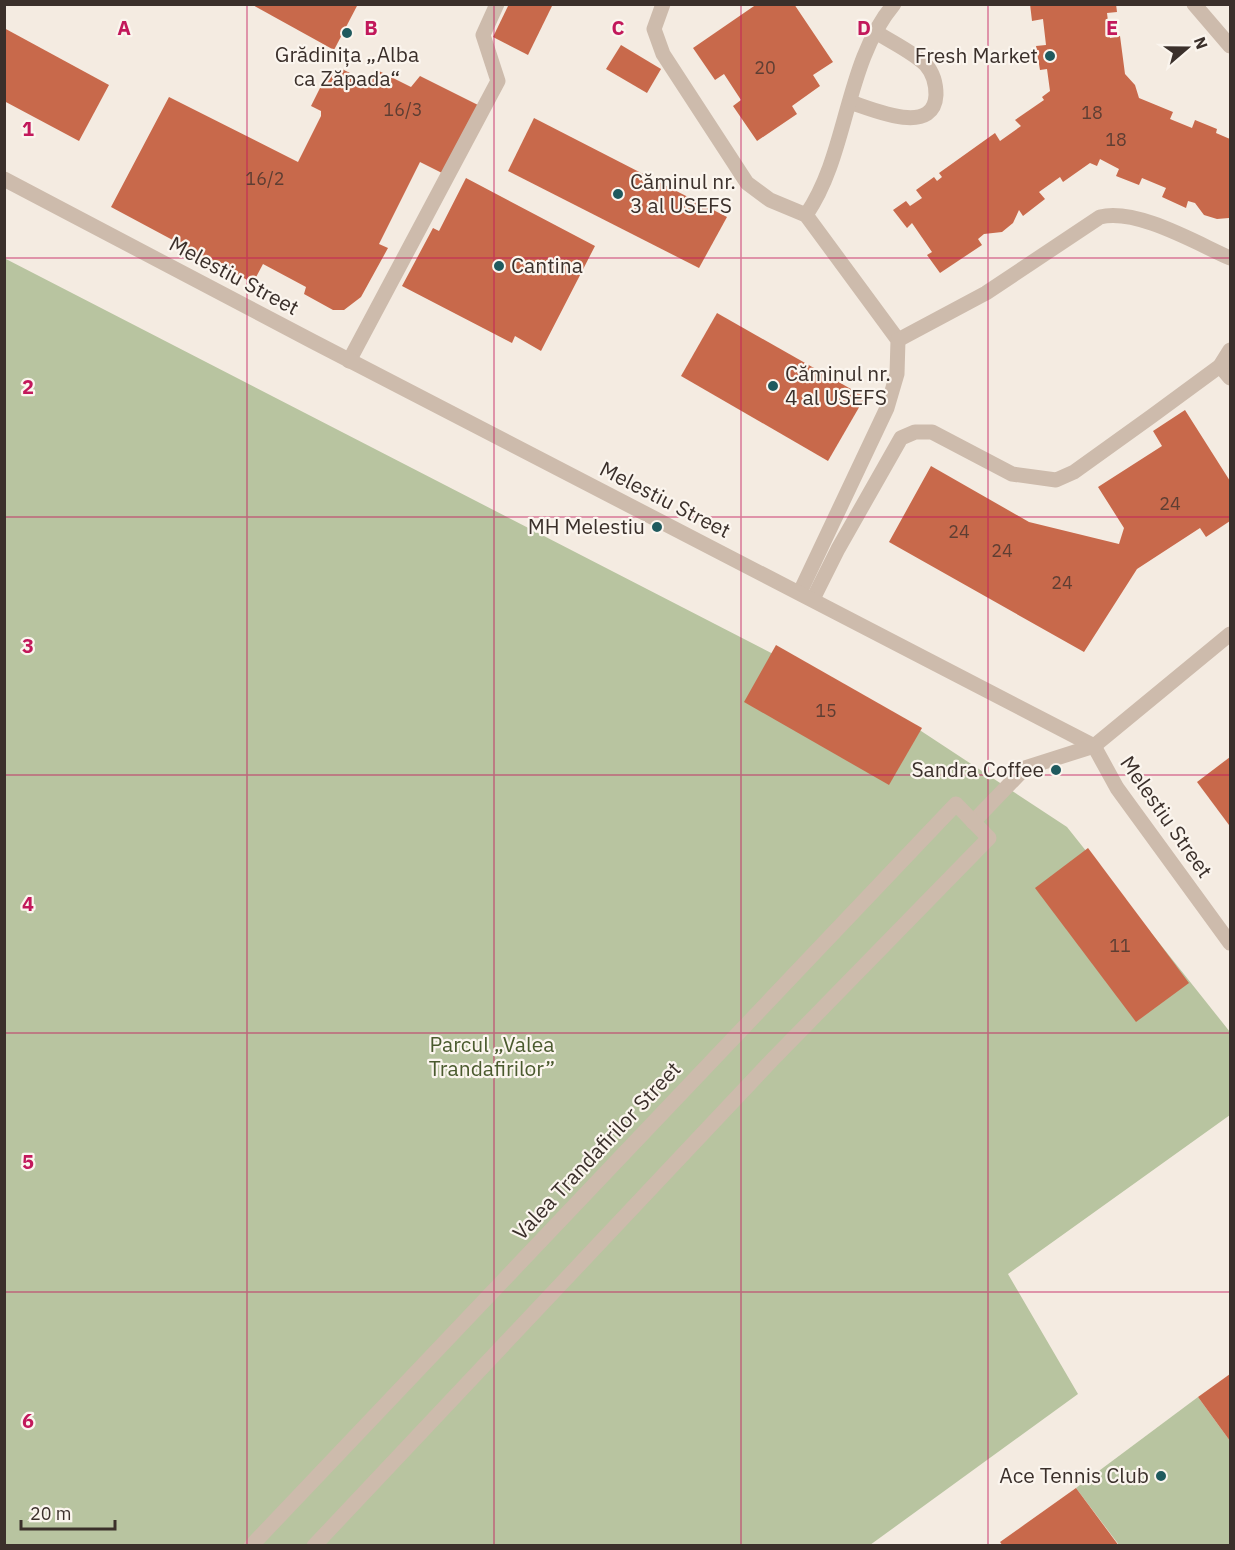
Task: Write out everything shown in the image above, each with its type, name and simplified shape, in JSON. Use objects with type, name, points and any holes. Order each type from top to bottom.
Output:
[{"type":"street","points":[[350,361],[498,81],[483,34],[497,4]]},
{"type":"street","points":[[663,4],[654,29],[663,54],[747,183],[770,200],[806,215],[898,340],[897,374],[887,408],[806,596]]},
{"type":"street","points":[[806,215],[830,170],[850,102],[876,32],[894,4]]},
{"type":"street","points":[[1194,4],[1230,46]]},
{"type":"street","points":[[850,102],[902,117],[920,118],[930,111],[936,98],[935,82],[926,65],[876,32]]},
{"type":"street","name":"Melestiu Street","points":[[4,179],[1094,746],[1117,788],[1230,943]]},
{"type":"street","points":[[898,340],[986,293],[1100,218],[1111,214],[1129,216],[1149,223],[1230,258]]},
{"type":"street","points":[[806,596],[838,549],[901,438],[915,432],[932,432],[1012,474],[1056,480],[1074,472],[1220,366],[1230,350]]},
{"type":"street","points":[[1220,366],[1230,378]]},
{"type":"street","points":[[314,1545],[773,1059],[989,838],[974,822],[1025,768],[1094,746],[1230,634]]},
{"type":"street","name":"Valea Trandafirilor Street","points":[[251,1545],[956,804],[974,822]]},
{"type":"green space","name":"Parcul „Valea Trandafirilor”","points":[[4,258],[915,727],[1067,827],[1230,1032],[1230,1115],[1008,1274],[1078,1394],[870,1545],[5,1545]]},
{"type":"green space","name":"Ace Tennis Club","points":[[1198,1397],[1230,1441],[1230,1545],[1119,1545],[1076,1488]]},
{"type":"building","points":[[251,4],[358,4],[334,50]]},
{"type":"building","points":[[509,4],[553,4],[528,55],[493,37]]},
{"type":"building","points":[[757,4],[794,4],[833,62],[813,75],[820,86],[792,106],[797,114],[757,141],[733,106],[741,100],[724,74],[715,80],[693,48]]},
{"type":"building","points":[[1030,4],[1116,4],[1117,12],[1107,13],[1110,38],[1120,36],[1125,74],[1135,85],[1139,98],[1173,112],[1170,119],[1192,128],[1195,120],[1217,129],[1216,133],[1230,139],[1230,220],[1204,215],[1195,203],[1188,201],[1186,208],[1162,197],[1166,188],[1142,178],[1139,185],[1116,176],[1119,169],[1100,159],[1097,166],[1090,163],[1063,182],[1060,177],[1039,192],[1045,199],[1023,216],[1019,210],[1013,223],[1002,232],[984,234],[978,239],[982,245],[940,273],[927,255],[932,252],[912,223],[907,228],[893,210],[906,201],[910,206],[922,198],[916,190],[934,177],[937,181],[942,177],[939,173],[995,133],[1000,141],[1021,126],[1015,120],[1044,100],[1042,97],[1050,91],[1047,69],[1040,70],[1036,46],[1046,45],[1043,19],[1032,21]]},
{"type":"building","points":[[4,28],[109,85],[79,141],[4,101]]},
{"type":"building","points":[[621,45],[661,69],[647,93],[606,69]]},
{"type":"building","points":[[342,69],[368,82],[377,70],[411,87],[420,76],[480,106],[444,174],[420,162],[379,244],[388,248],[361,297],[344,310],[333,310],[304,294],[306,287],[263,264],[253,283],[111,207],[169,97],[298,162],[321,116],[321,111],[311,106],[328,72],[338,77]]},
{"type":"building","name":"Căminul nr. 3 al USEFS","points":[[534,118],[727,217],[699,268],[508,171]]},
{"type":"building","name":"Cantina","points":[[466,178],[595,246],[541,351],[515,336],[512,343],[402,286],[433,228],[439,231]]},
{"type":"building","name":"Căminul nr. 4 al USEFS","points":[[717,313],[865,397],[828,461],[681,376]]},
{"type":"building","points":[[1185,410],[1230,481],[1230,521],[1206,537],[1200,528],[1137,569],[1084,652],[889,542],[931,466],[1029,522],[1119,544],[1124,528],[1098,487],[1162,446],[1153,431]]},
{"type":"building","points":[[776,645],[922,728],[889,785],[744,702]]},
{"type":"building","points":[[1230,757],[1230,824],[1229,825],[1197,782]]},
{"type":"building","points":[[1088,848],[1189,983],[1136,1022],[1035,888]]},
{"type":"building","points":[[1230,1374],[1230,1441],[1198,1397]]},
{"type":"building","points":[[1076,1488],[1119,1546],[1003,1546],[1000,1542]]},
{"type":"place","name":"Grădinița „Alba ca Zăpada“","points":[[347,33]]},
{"type":"place","name":"Fresh Market","points":[[1050,56]]},
{"type":"place","name":"Căminul nr. 3 al USEFS","points":[[618,194]]},
{"type":"place","name":"Cantina","points":[[499,266]]},
{"type":"place","name":"Căminul nr. 4 al USEFS","points":[[773,386]]},
{"type":"place","name":"MH Melestiu","points":[[657,527]]},
{"type":"place","name":"Sandra Coffee","points":[[1056,770]]},
{"type":"place","name":"Ace Tennis Club","points":[[1161,1476]]}]
